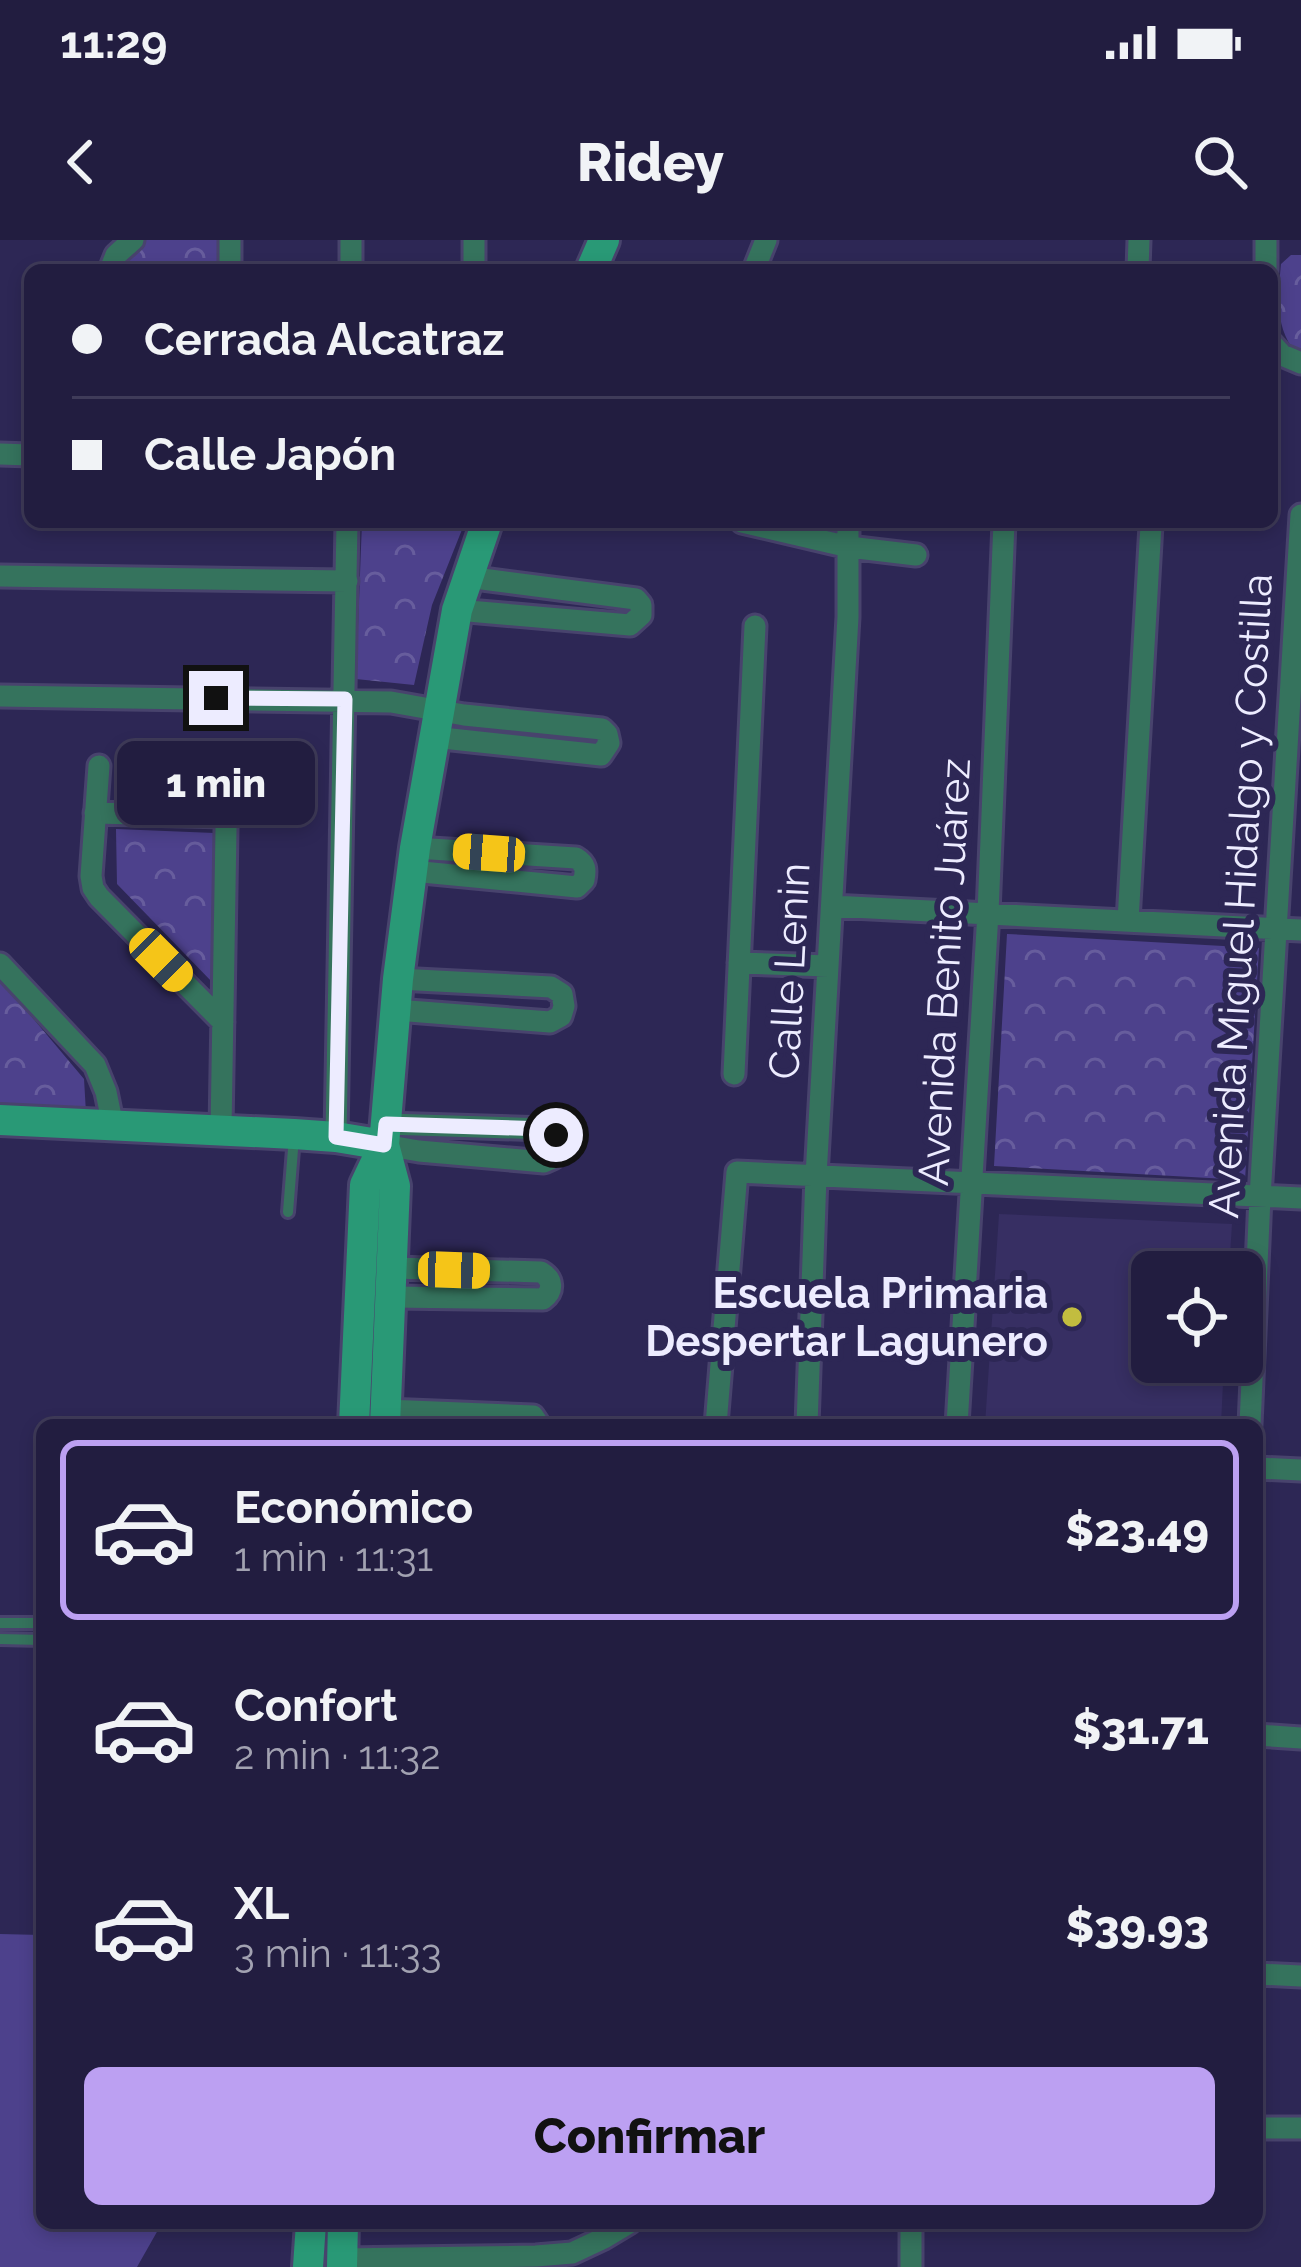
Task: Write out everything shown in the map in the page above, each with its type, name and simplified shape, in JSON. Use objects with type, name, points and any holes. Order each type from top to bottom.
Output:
[{"type":"street","points":[[113,264],[133,240]]},
{"type":"street","name":"Avenida Miguel Hidalgo y Costilla","points":[[1250,1419],[1260,1197],[1290,929],[1301,515]]},
{"type":"street","points":[[336,1137],[347,528]]},
{"type":"street","points":[[485,528],[457,610],[413,860],[397,994],[385,1134],[395,1186],[386,1418],[535,1419]]},
{"type":"street","points":[[768,528],[850,547],[916,555]]},
{"type":"street","name":"Calle Lenin","points":[[806,1419],[848,528]]},
{"type":"street","name":"Avenida Benito Juárez","points":[[957,1419],[988,913],[1004,528]]},
{"type":"street","points":[[1128,921],[1151,528]]},
{"type":"street","points":[[0,576],[346,581]]},
{"type":"street","points":[[457,610],[630,625],[641,615],[636,599],[466,578]]},
{"type":"street","points":[[734,1074],[755,626]]},
{"type":"street","points":[[0,696],[392,702],[436,723],[601,755],[609,742],[602,729],[464,715],[436,723]]},
{"type":"street","points":[[99,766],[93,888],[223,1022]]},
{"type":"street","points":[[221,1130],[227,769]]},
{"type":"street","points":[[95,813],[226,816]]},
{"type":"street","points":[[576,858],[586,869],[577,886],[413,860],[576,858]]},
{"type":"street","points":[[832,906],[1290,929]]},
{"type":"street","points":[[740,963],[828,966]]},
{"type":"street","points":[[0,964],[95,1064],[113,1126]]},
{"type":"street","points":[[551,987],[562,994],[564,1006],[561,1016],[550,1022],[397,994],[551,987]]},
{"type":"street","points":[[0,1120],[336,1137],[385,1134],[546,1129],[556,1135],[559,1148],[544,1162],[419,1151],[385,1134]]},
{"type":"street","points":[[354,1419],[365,1185],[385,1134]]},
{"type":"street","points":[[716,1419],[736,1172],[1301,1198]]},
{"type":"street","points":[[542,1272],[551,1285],[543,1299],[392,1282],[542,1272]]},
{"type":"street","points":[[1263,1468],[1301,1470]]},
{"type":"street","points":[[1263,1735],[1301,1738]]},
{"type":"street","points":[[1263,1974],[1301,1976]]},
{"type":"street","points":[[1263,2128],[1301,2128]]},
{"type":"street","points":[[308,2267],[310,2229]]},
{"type":"street","points":[[343,2229],[342,2263],[572,2253],[618,2229]]},
{"type":"street","points":[[910,2229],[911,2267]]},
{"type":"lane","points":[[288,1212],[294,1134]]},
{"type":"lane","points":[[0,1623],[36,1623]]},
{"type":"lane","points":[[0,1640],[36,1640]]},
{"type":"shaded area","name":"Escuela Primaria Despertar Lagunero","points":[[999,1214],[1232,1224],[1230,1251],[1131,1251],[1131,1383],[1223,1383],[1221,1419],[985,1419]]},
{"type":"green space","points":[[143,240],[224,240],[224,264],[122,264]]},
{"type":"green space","points":[[1291,255],[1301,255],[1301,349],[1292,348],[1279,308],[1281,264]]},
{"type":"green space","points":[[362,528],[463,528],[432,605],[414,685],[356,679]]},
{"type":"green space","points":[[116,829],[214,833],[214,984],[117,884]]},
{"type":"green space","points":[[1007,934],[1259,948],[1245,1180],[994,1166]]},
{"type":"green space","points":[[0,979],[84,1079],[86,1113],[0,1107]]},
{"type":"green space","points":[[0,1934],[36,1935],[36,2229],[159,2229],[137,2267],[0,2267]]},
{"type":"place","name":"Escuela Primaria Despertar Lagunero","points":[[1072,1317]]},
{"type":"route","points":[[216,698],[345,699],[336,1137],[384,1145],[386,1124],[546,1129],[556,1135]]}]
